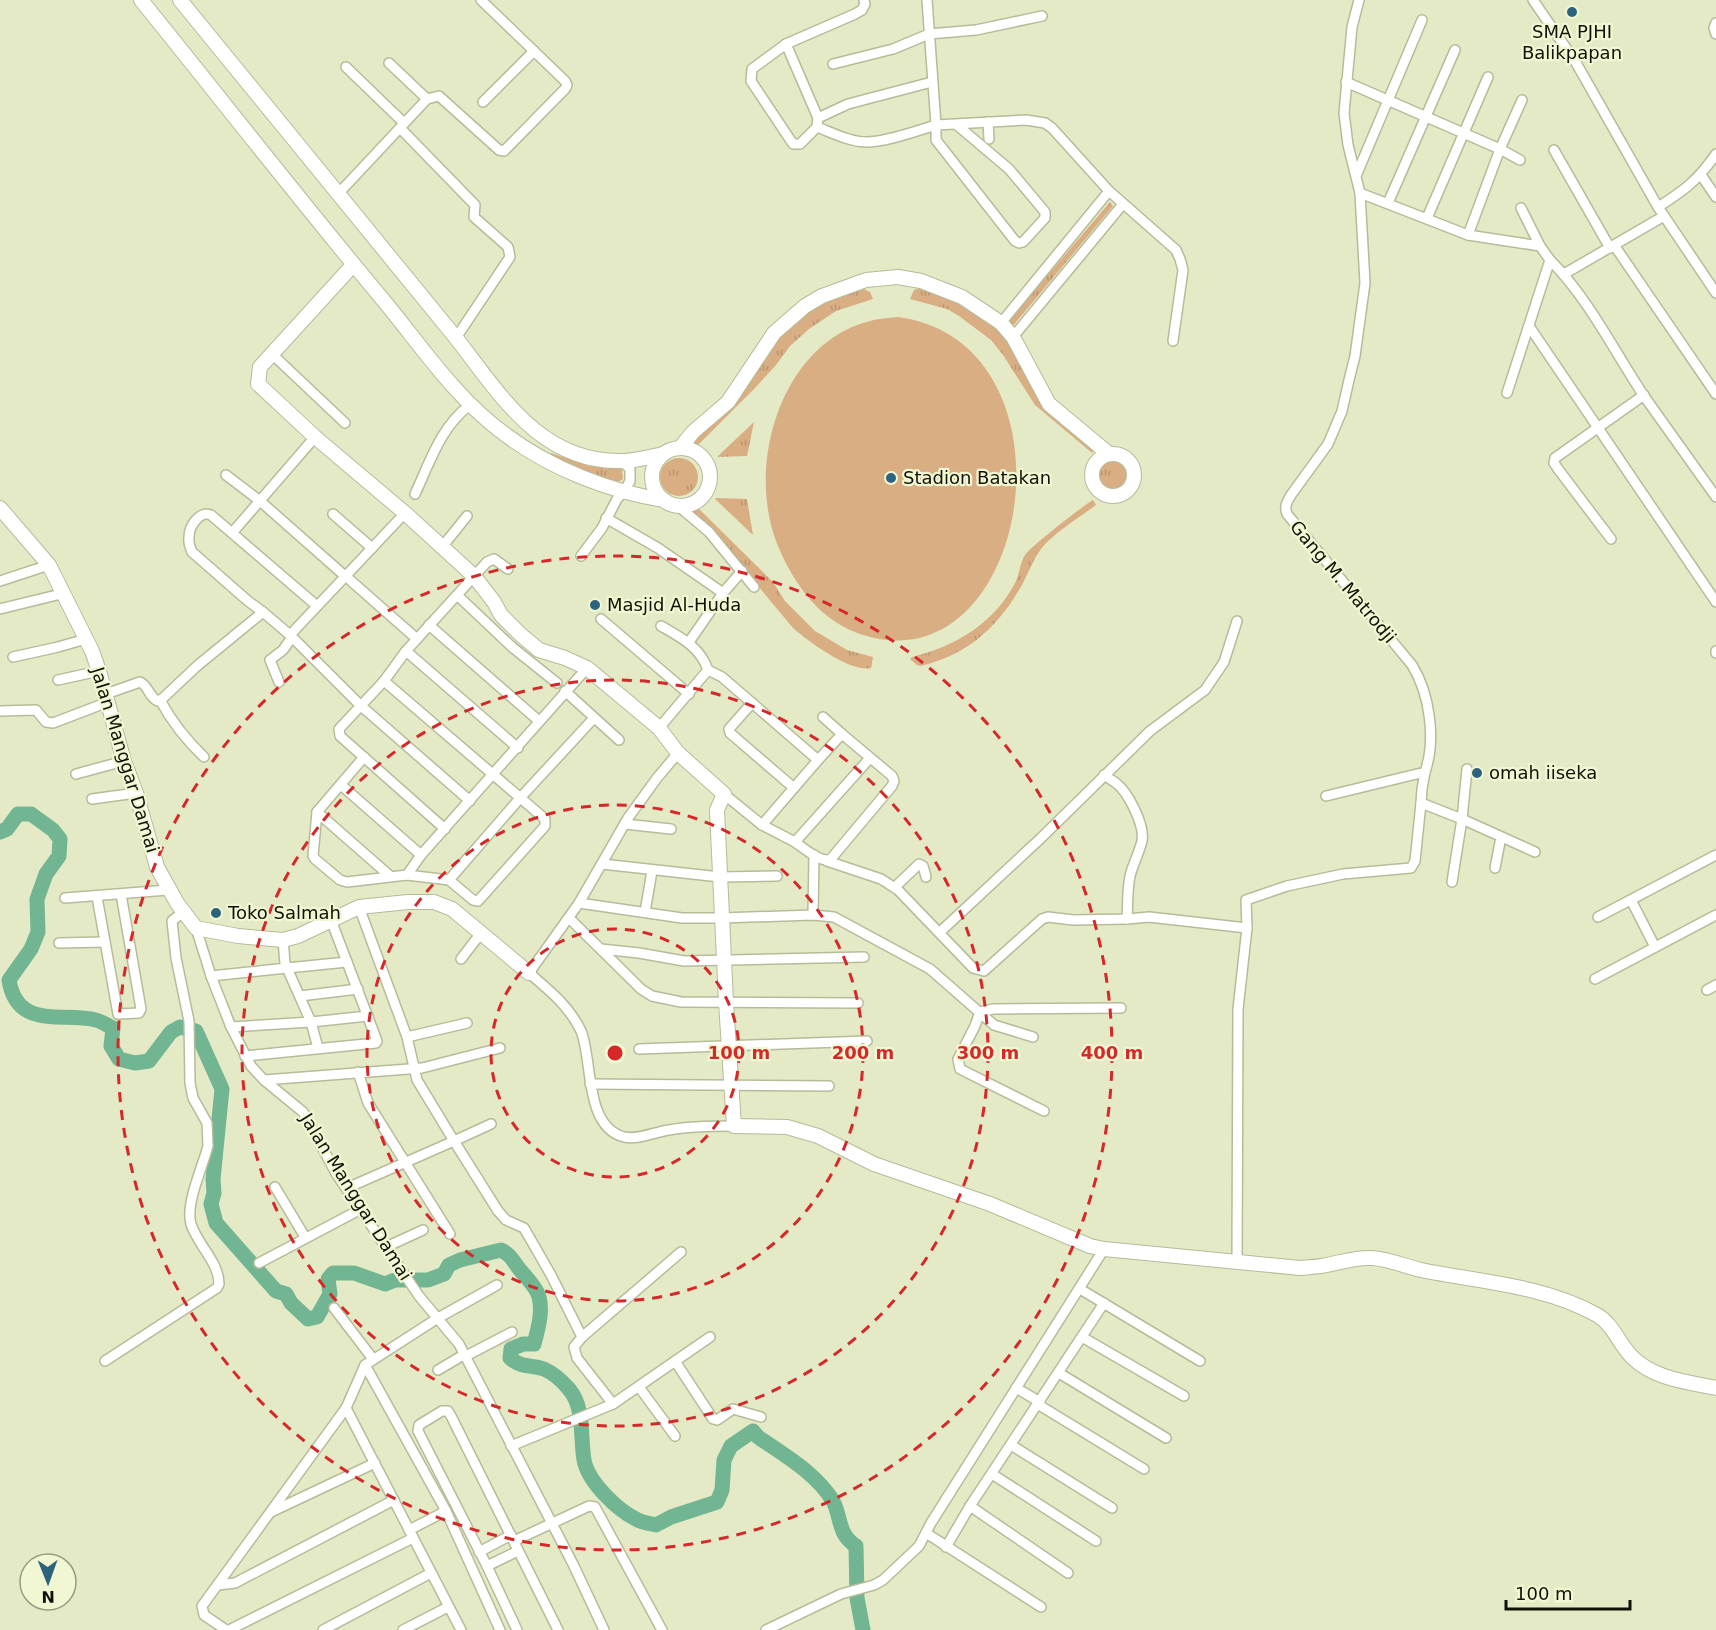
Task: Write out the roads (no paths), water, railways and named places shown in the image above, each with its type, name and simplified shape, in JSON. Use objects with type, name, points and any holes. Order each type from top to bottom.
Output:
[{"type":"street","points":[[147,2],[353,265],[470,405],[510,438],[538,457],[593,482],[670,503],[694,502],[707,490],[710,473],[703,458],[688,449],[680,448],[663,454],[622,461],[596,459],[564,449],[524,422],[492,387],[456,338],[180,0]]},
{"type":"street","points":[[338,194],[426,99],[439,96],[499,150],[507,150],[567,85],[481,0]]},
{"type":"street","points":[[864,0],[862,10],[786,44],[752,69],[751,81],[793,144],[800,144],[818,122],[848,104],[932,82]]},
{"type":"street","points":[[927,0],[936,140],[1015,241],[1023,242],[1045,218],[1045,212],[1010,169],[957,125]]},
{"type":"street","points":[[1359,0],[1352,27],[1344,113],[1360,193],[1468,235],[1540,246]]},
{"type":"street","points":[[1533,0],[1575,61],[1658,207],[1716,293]]},
{"type":"street","points":[[833,64],[893,49],[929,34],[976,30],[1042,16]]},
{"type":"street","points":[[1355,177],[1422,20]]},
{"type":"street","points":[[1716,23],[1714,28],[1716,34]]},
{"type":"street","points":[[786,44],[818,122],[848,139],[867,142],[936,125],[1026,120],[1045,123],[1109,191],[1168,243],[1180,260],[1183,270],[1173,341]]},
{"type":"street","points":[[1388,203],[1455,50]]},
{"type":"street","points":[[483,102],[534,51]]},
{"type":"street","points":[[389,63],[426,99]]},
{"type":"street","points":[[346,67],[475,205],[474,217],[508,247],[510,257],[456,338]]},
{"type":"street","points":[[1427,218],[1488,77]]},
{"type":"street","points":[[1346,82],[1520,159]]},
{"type":"street","points":[[1468,235],[1500,149],[1522,100]]},
{"type":"street","points":[[988,122],[989,139]]},
{"type":"street","points":[[1554,150],[1612,246],[1715,391]]},
{"type":"street","points":[[1658,207],[1686,190],[1701,175],[1716,154]]},
{"type":"street","points":[[1701,175],[1716,197]]},
{"type":"street","points":[[1001,323],[1109,191]]},
{"type":"street","name":"Gang M. Matrodji","points":[[1360,193],[1365,283],[1355,356],[1342,411],[1328,444],[1291,495],[1286,503],[1286,510],[1417,673],[1423,685],[1431,739],[1425,772]]},
{"type":"street","points":[[1013,337],[1123,204]]},
{"type":"street","points":[[1521,208],[1540,246],[1564,274],[1616,349],[1644,395],[1716,497]]},
{"type":"street","points":[[1564,274],[1664,216]]},
{"type":"street","points":[[1508,393],[1550,260]]},
{"type":"street","points":[[353,265],[260,367],[258,384],[474,576],[501,615],[539,650],[565,658],[586,668],[659,728],[720,802],[795,842],[814,855],[881,879],[895,887],[974,968],[984,971],[1042,919],[1048,917],[1073,920],[1149,917],[1247,928]]},
{"type":"street","points":[[680,448],[693,432],[728,402],[774,333],[789,318],[822,296],[843,287],[866,280],[897,277],[921,281],[962,297],[1001,323],[1013,337],[1049,405],[1109,454]]},
{"type":"street","points":[[1529,326],[1716,602]]},
{"type":"street","points":[[273,354],[345,423]]},
{"type":"street","points":[[1611,539],[1554,463],[1555,458],[1644,395]]},
{"type":"street","points":[[416,494],[444,432],[457,415],[470,405]]},
{"type":"street","points":[[510,438],[524,422]]},
{"type":"street","points":[[232,534],[315,437]]},
{"type":"street","points":[[538,457],[549,441]]},
{"type":"street","points":[[663,454],[656,461],[652,472],[652,482],[656,493],[709,532],[754,587]]},
{"type":"street","points":[[581,556],[630,481],[630,469],[622,461]]},
{"type":"street","points":[[226,476],[260,501],[417,639]]},
{"type":"street","name":"Jalan Manggar Damai","points":[[0,508],[5,522],[49,565],[86,639],[99,671],[157,867],[168,890],[196,928],[211,976],[245,1056],[264,1080],[303,1112],[330,1162],[418,1296],[438,1317],[465,1355],[604,1630]]},
{"type":"street","points":[[317,606],[211,515],[206,513],[200,515],[189,533],[188,542],[192,552],[293,638],[360,705],[470,801]]},
{"type":"street","points":[[279,682],[270,660],[283,650],[317,606],[348,578],[405,513]]},
{"type":"street","points":[[333,514],[372,548]]},
{"type":"street","points":[[442,547],[467,516]]},
{"type":"street","points":[[606,518],[658,548],[723,593]]},
{"type":"street","points":[[445,829],[338,733],[360,705],[384,681],[406,651],[487,562],[493,559],[508,569]]},
{"type":"street","points":[[0,581],[49,565]]},
{"type":"street","points":[[689,642],[723,593],[741,572]]},
{"type":"street","points":[[0,609],[65,593]]},
{"type":"street","points":[[457,595],[512,647],[557,683]]},
{"type":"street","points":[[0,711],[30,708],[36,710],[46,722],[53,723],[140,682],[148,688],[154,700],[160,700],[168,696],[197,666],[263,612]]},
{"type":"street","points":[[601,619],[689,694]]},
{"type":"street","points":[[940,932],[1041,838],[1150,731],[1205,690],[1224,662],[1237,621]]},
{"type":"street","points":[[429,625],[539,721]]},
{"type":"street","points":[[661,626],[689,642],[705,660],[708,670],[722,677],[818,760]]},
{"type":"street","points":[[13,657],[86,639]]},
{"type":"street","points":[[406,651],[518,748]]},
{"type":"street","points":[[407,875],[421,855],[518,748],[586,668]]},
{"type":"street","points":[[659,728],[708,670]]},
{"type":"street","points":[[58,680],[99,671]]},
{"type":"street","points":[[364,757],[317,812],[315,859],[340,880],[347,882],[407,875],[449,880],[473,900],[478,901],[545,826],[545,819],[521,796],[384,681]]},
{"type":"street","points":[[565,692],[619,740]]},
{"type":"street","points":[[160,700],[191,745],[204,757]]},
{"type":"street","points":[[752,703],[729,729],[730,733],[794,788]]},
{"type":"street","points":[[823,717],[892,776],[894,781],[827,861]]},
{"type":"street","points":[[449,880],[521,796],[594,718]]},
{"type":"street","points":[[762,825],[842,734]]},
{"type":"street","points":[[529,973],[579,903],[625,824],[657,778],[678,753]]},
{"type":"street","points":[[795,842],[870,758]]},
{"type":"street","points":[[76,774],[124,761]]},
{"type":"street","points":[[1452,882],[1467,769]]},
{"type":"street","points":[[1238,1262],[1238,1009],[1247,928],[1246,900],[1287,886],[1343,874],[1411,868],[1415,861],[1425,772],[1326,795]]},
{"type":"street","points":[[1104,775],[1122,789],[1135,810],[1143,830],[1142,841],[1129,880],[1127,919]]},
{"type":"street","points":[[341,785],[421,855]]},
{"type":"street","points":[[92,799],[136,793]]},
{"type":"street","points":[[720,802],[720,877],[734,1126]]},
{"type":"street","points":[[1421,803],[1535,852]]},
{"type":"street","points":[[317,812],[390,876]]},
{"type":"street","points":[[625,824],[671,829]]},
{"type":"street","points":[[1495,868],[1501,837]]},
{"type":"street","points":[[813,915],[814,855]]},
{"type":"street","points":[[1598,917],[1716,855]]},
{"type":"street","points":[[602,864],[720,877],[777,876]]},
{"type":"street","points":[[895,887],[919,864],[923,866],[926,877]]},
{"type":"street","points":[[645,912],[652,871]]},
{"type":"street","points":[[65,898],[168,890]]},
{"type":"street","points":[[97,897],[118,1014],[139,1013],[141,1009],[121,894]]},
{"type":"street","points":[[1631,900],[1655,947]]},
{"type":"street","points":[[196,928],[238,936],[283,940],[298,936],[359,907],[434,902],[452,909],[529,973],[566,1008],[580,1029],[585,1044],[590,1084],[599,1115],[607,1127],[616,1134],[626,1137],[650,1135],[668,1130],[734,1126],[788,1127],[818,1136],[874,1164],[990,1204],[1090,1246],[1300,1268],[1371,1257],[1464,1279],[1536,1292],[1600,1317],[1630,1356],[1644,1368],[1665,1377],[1716,1388]]},
{"type":"street","points":[[579,903],[682,918],[813,915],[834,917],[930,969],[994,1025],[1034,1037]]},
{"type":"street","points":[[359,907],[407,1037],[417,1080],[498,1211],[506,1220],[524,1228],[582,1337]]},
{"type":"street","points":[[105,1360],[217,1288],[219,1284],[218,1273],[191,1224],[190,1213],[209,1136],[207,1123],[193,1098],[190,1083],[189,1021],[176,958],[172,922],[183,912]]},
{"type":"street","points":[[1595,979],[1716,915]]},
{"type":"street","points":[[569,918],[641,989],[652,996],[681,1002],[858,1002]]},
{"type":"street","points":[[245,1056],[377,1041],[331,920]]},
{"type":"street","points":[[461,959],[481,933]]},
{"type":"street","points":[[283,940],[285,963],[311,1022],[318,1048]]},
{"type":"street","points":[[59,943],[105,942]]},
{"type":"street","points":[[601,949],[684,961],[864,957]]},
{"type":"street","points":[[211,976],[347,962]]},
{"type":"street","points":[[300,996],[358,989]]},
{"type":"street","points":[[980,1012],[993,1009],[1121,1008]]},
{"type":"street","points":[[980,1012],[958,1059],[960,1070],[1044,1111]]},
{"type":"street","points":[[231,1027],[368,1016]]},
{"type":"street","points":[[407,1037],[467,1023]]},
{"type":"street","points":[[639,1049],[867,1041]]},
{"type":"street","points":[[264,1080],[422,1068],[500,1048]]},
{"type":"street","points":[[358,1072],[368,1103],[450,1234]]},
{"type":"street","points":[[590,1084],[829,1086]]},
{"type":"street","points":[[347,1188],[491,1124]]},
{"type":"street","points":[[275,1187],[305,1237]]},
{"type":"street","points":[[260,1263],[361,1209]]},
{"type":"street","points":[[386,1246],[423,1230]]},
{"type":"street","points":[[766,1630],[841,1594],[874,1585],[883,1580],[919,1546],[1104,1249]]},
{"type":"street","points":[[613,1404],[575,1354],[574,1347],[582,1337],[681,1252]]},
{"type":"street","points":[[446,1510],[411,1534],[228,1630],[204,1615],[202,1606],[346,1408],[369,1362],[438,1317],[497,1285]]},
{"type":"street","points":[[1080,1288],[1200,1361]]},
{"type":"street","points":[[946,1547],[970,1506],[1040,1404],[1104,1303]]},
{"type":"street","points":[[334,1308],[369,1362],[446,1510],[500,1630]]},
{"type":"street","points":[[438,1370],[512,1332]]},
{"type":"street","points":[[512,1446],[613,1404],[710,1336]]},
{"type":"street","points":[[1082,1337],[1184,1396]]},
{"type":"street","points":[[675,1361],[713,1419],[717,1420],[730,1410],[738,1409],[760,1417]]},
{"type":"street","points":[[1059,1373],[1166,1438]]},
{"type":"street","points":[[639,1387],[675,1437]]},
{"type":"street","points":[[1016,1388],[1144,1469]]},
{"type":"street","points":[[346,1408],[461,1630]]},
{"type":"street","points":[[517,1630],[418,1431],[419,1425],[442,1411],[448,1411],[452,1416],[558,1630]]},
{"type":"street","points":[[1011,1445],[1112,1508]]},
{"type":"street","points":[[269,1513],[375,1463]]},
{"type":"street","points":[[992,1474],[1096,1541]]},
{"type":"street","points":[[218,1585],[236,1583],[394,1500]]},
{"type":"street","points":[[479,1552],[552,1524],[589,1506],[595,1507],[662,1630]]},
{"type":"street","points":[[970,1506],[1068,1573]]},
{"type":"street","points":[[926,1533],[1041,1608]]},
{"type":"street","points":[[487,1566],[518,1551]]},
{"type":"street","points":[[323,1630],[431,1573]]},
{"type":"street","points":[[403,1630],[448,1607]]},
{"type":"waterway","points":[[0,832],[7,829],[18,814],[31,814],[53,830],[60,839],[59,856],[46,874],[37,899],[38,932],[31,949],[9,980],[14,996],[21,1006],[31,1013],[96,1020],[113,1028],[111,1046],[119,1059],[135,1063],[149,1061],[171,1032],[180,1027],[196,1031],[222,1089],[213,1179],[214,1193],[211,1204],[216,1223],[276,1291],[286,1294],[291,1303],[308,1319],[317,1317],[330,1294],[328,1279],[333,1273],[354,1273],[385,1284],[395,1280],[428,1280],[444,1274],[449,1265],[460,1260],[501,1250],[512,1259],[539,1297],[540,1320],[534,1344],[523,1344],[511,1349],[510,1358],[519,1364],[547,1371],[569,1389],[578,1405],[587,1469],[605,1495],[630,1516],[656,1525],[671,1517],[717,1502],[722,1490],[724,1460],[731,1446],[753,1431],[758,1437],[809,1473],[833,1501],[843,1531],[856,1546],[857,1598],[863,1630]]},
{"type":"place","name":"SMA PJHI Balikpapan","points":[[1572,12]]},
{"type":"place","name":"Stadion Batakan","points":[[891,478]]},
{"type":"place","name":"Masjid Al-Huda","points":[[595,605]]},
{"type":"place","name":"omah iiseka","points":[[1477,773]]},
{"type":"place","name":"Toko Salmah","points":[[216,913]]}]
